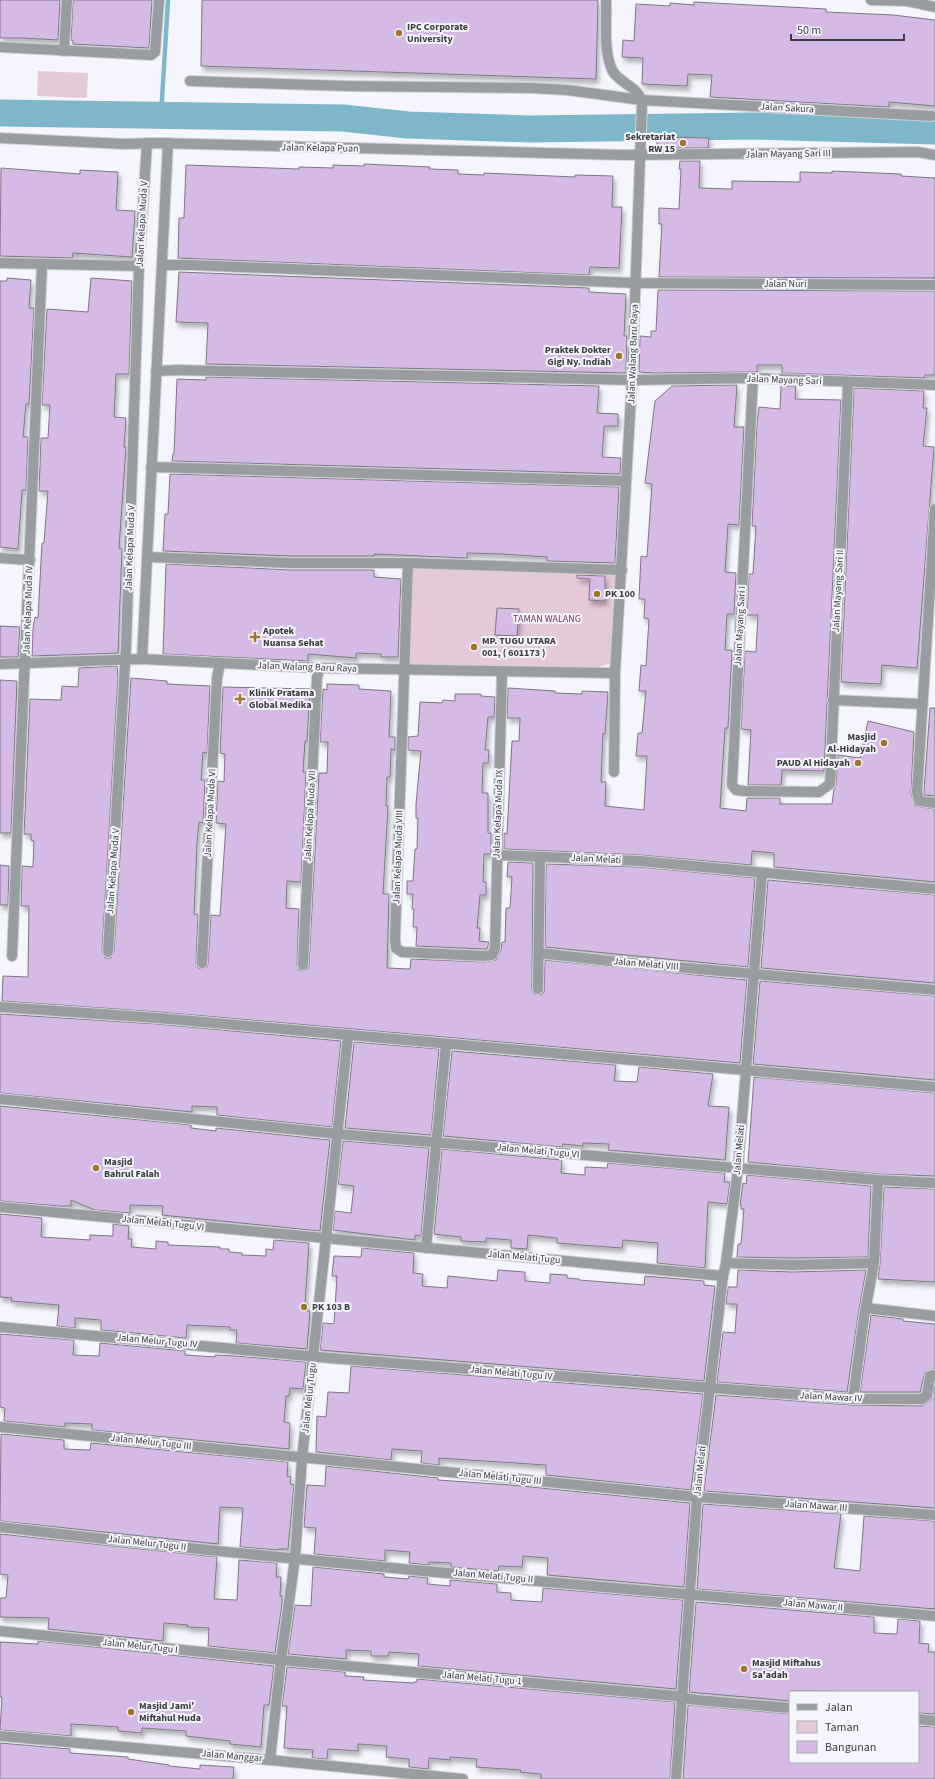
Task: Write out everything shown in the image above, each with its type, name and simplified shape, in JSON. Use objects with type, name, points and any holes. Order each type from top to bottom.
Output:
[{"type":"street","points":[[64,51],[67,0]]},
{"type":"street","points":[[0,48],[148,56],[153,54],[156,49],[159,0]]},
{"type":"street","points":[[606,0],[608,58],[613,72],[621,81],[634,89],[642,102]]},
{"type":"street","points":[[871,0],[907,1],[935,7]]},
{"type":"street","name":"Jalan Sakura","points":[[190,81],[345,86],[532,88],[567,90],[642,102],[932,116]]},
{"type":"street","name":"Jalan Walang Baru Raya","points":[[614,772],[615,673],[632,380],[642,102]]},
{"type":"street","name":"Jalan Kelapa Puan","points":[[0,138],[125,144],[147,143],[640,155]]},
{"type":"street","name":"Jalan Kelapa Muda V","points":[[108,952],[126,661],[139,266],[147,143]]},
{"type":"street","points":[[142,659],[168,144]]},
{"type":"street","name":"Jalan Mayang Sari III","points":[[640,155],[918,152],[935,155]]},
{"type":"street","points":[[0,263],[139,266]]},
{"type":"street","name":"Jalan Kelapa Muda IV","points":[[12,956],[26,664],[42,264]]},
{"type":"street","name":"Jalan Nuri","points":[[162,265],[635,283],[935,285]]},
{"type":"street","name":"Jalan Mayang Sari","points":[[156,371],[176,370],[632,380],[753,378],[848,383],[935,385]]},
{"type":"street","name":"Jalan Mayang Sari I","points":[[753,378],[732,785],[736,790],[818,792]]},
{"type":"street","name":"Jalan Mayang Sari II","points":[[818,792],[830,784],[848,383]]},
{"type":"street","points":[[151,467],[626,481]]},
{"type":"street","points":[[935,509],[922,704],[918,798],[923,802],[935,803]]},
{"type":"street","points":[[148,557],[291,563],[408,563],[622,570]]},
{"type":"street","points":[[0,558],[30,560]]},
{"type":"street","points":[[404,670],[408,563]]},
{"type":"street","name":"Jalan Walang Baru Raya","points":[[0,664],[126,661],[142,659],[320,668],[615,673]]},
{"type":"street","name":"Jalan Kelapa Muda VI","points":[[202,963],[217,678],[220,663]]},
{"type":"street","name":"Jalan Kelapa Muda VII","points":[[303,965],[317,677],[320,668]]},
{"type":"street","name":"Jalan Kelapa Muda VIII","points":[[404,670],[396,948],[402,952],[492,955]]},
{"type":"street","name":"Jalan Kelapa Muda IX","points":[[492,955],[495,948],[502,672]]},
{"type":"street","points":[[833,700],[922,704]]},
{"type":"street","name":"Jalan Melati","points":[[497,855],[640,861],[762,874],[738,1168],[723,1276],[697,1497],[676,1779]]},
{"type":"street","points":[[538,990],[540,857]]},
{"type":"street","points":[[762,874],[935,889]]},
{"type":"street","name":"Jalan Melati VIII","points":[[539,953],[619,962],[935,990]]},
{"type":"street","points":[[0,1006],[158,1018],[935,1087]]},
{"type":"street","name":"Jalan Melur Tugu","points":[[270,1760],[281,1660],[295,1558],[302,1458],[348,1036]]},
{"type":"street","points":[[426,1248],[446,1044]]},
{"type":"street","name":"Jalan Melati Tugu VI","points":[[0,1099],[338,1134],[878,1180],[935,1183]]},
{"type":"street","points":[[853,1399],[874,1263],[878,1180]]},
{"type":"street","name":"Jalan Melati Tugu VI","points":[[0,1207],[326,1239]]},
{"type":"street","name":"Jalan Melati Tugu","points":[[326,1239],[723,1276]]},
{"type":"street","points":[[726,1263],[792,1266],[874,1263]]},
{"type":"street","points":[[866,1308],[935,1316]]},
{"type":"street","name":"Jalan Melur Tugu IV","points":[[0,1327],[313,1356]]},
{"type":"street","name":"Jalan Melati Tugu IV","points":[[313,1356],[710,1387]]},
{"type":"street","name":"Jalan Mawar IV","points":[[710,1387],[853,1399],[922,1400],[927,1395],[930,1376],[935,1375]]},
{"type":"street","name":"Jalan Melur Tugu III","points":[[0,1427],[302,1458]]},
{"type":"street","name":"Jalan Melati Tugu III","points":[[302,1458],[697,1497]]},
{"type":"street","name":"Jalan Mawar III","points":[[697,1497],[935,1515]]},
{"type":"street","name":"Jalan Melur Tugu II","points":[[0,1527],[112,1540],[295,1558]]},
{"type":"street","name":"Jalan Melati Tugu II","points":[[295,1558],[690,1594]]},
{"type":"street","name":"Jalan Mawar II","points":[[690,1594],[935,1616]]},
{"type":"street","name":"Jalan Melur Tugu I","points":[[0,1631],[281,1660]]},
{"type":"street","name":"Jalan Melati Tugu 1","points":[[281,1660],[789,1708]]},
{"type":"street","points":[[919,1719],[935,1721]]},
{"type":"street","name":"Jalan Manggar","points":[[0,1736],[463,1779]]},
{"type":"green space","points":[[38,71],[88,73],[87,98],[37,96]]},
{"type":"green space","name":"TAMAN WALANG","points":[[409,568],[619,571],[614,663],[589,669],[406,667]]},
{"type":"building","points":[[0,0],[60,0],[58,40],[0,38]]},
{"type":"building","points":[[73,0],[152,0],[149,48],[73,44],[73,41],[71,40]]},
{"type":"building","name":"IPC Corporate University","points":[[202,0],[598,0],[596,79],[201,66]]},
{"type":"building","points":[[694,2],[826,9],[826,12],[893,15],[935,20],[935,106],[889,102],[889,107],[710,97],[712,75],[688,74],[687,86],[642,84],[643,58],[622,57],[623,40],[634,41],[636,4],[670,6],[670,3],[694,5]]},
{"type":"building","name":"Sekretariat RW 15","points":[[657,137],[709,138],[708,148],[657,148]]},
{"type":"building","points":[[680,161],[700,161],[699,188],[732,189],[732,181],[800,182],[800,172],[832,173],[832,171],[901,174],[901,176],[935,178],[935,278],[659,277],[662,224],[659,224],[659,208],[679,209]]},
{"type":"building","points":[[364,164],[430,167],[429,169],[458,170],[458,174],[484,175],[484,173],[575,177],[575,175],[613,176],[612,207],[622,207],[619,268],[590,267],[589,275],[178,258],[179,218],[184,218],[186,165],[299,169],[299,167],[333,168],[333,165],[364,166]]},
{"type":"building","points":[[1,168],[80,174],[80,170],[118,172],[116,210],[135,211],[132,257],[73,253],[72,258],[0,256]]},
{"type":"building","points":[[179,272],[589,288],[589,292],[626,294],[624,336],[627,336],[626,373],[206,364],[208,323],[176,322]]},
{"type":"building","points":[[7,278],[31,280],[29,308],[34,308],[29,404],[26,404],[23,437],[28,437],[26,490],[22,490],[18,549],[0,547],[0,281],[7,281]]},
{"type":"building","points":[[91,278],[132,281],[129,374],[116,374],[114,417],[126,418],[124,447],[126,447],[119,548],[122,549],[118,653],[32,656],[33,628],[35,617],[38,618],[42,543],[44,543],[48,491],[39,491],[41,438],[48,438],[50,405],[42,405],[47,309],[88,312]]},
{"type":"building","points":[[658,290],[935,291],[935,375],[925,375],[924,378],[782,373],[782,365],[757,365],[757,372],[639,372],[640,336],[651,337],[651,331],[656,331]]},
{"type":"building","points":[[206,377],[599,386],[597,413],[618,414],[618,426],[604,426],[602,457],[621,458],[620,474],[172,461],[174,454],[177,379],[206,380]]},
{"type":"building","points":[[737,385],[734,427],[744,427],[739,525],[728,524],[725,572],[736,573],[734,614],[727,614],[725,650],[732,650],[728,728],[725,728],[720,808],[746,811],[747,798],[780,798],[780,804],[832,804],[836,784],[838,755],[860,758],[868,721],[914,732],[911,793],[915,806],[935,809],[935,882],[774,867],[774,853],[752,851],[751,865],[640,855],[504,849],[504,833],[507,834],[512,741],[519,741],[520,718],[507,718],[508,688],[555,691],[555,693],[582,694],[582,691],[608,692],[605,734],[603,733],[601,782],[606,782],[605,806],[644,810],[647,756],[636,756],[638,733],[642,733],[646,691],[639,691],[641,665],[646,666],[649,619],[644,618],[645,599],[639,599],[641,556],[647,557],[652,484],[645,483],[655,401],[672,386]]},
{"type":"building","points":[[781,386],[796,386],[795,399],[841,400],[824,771],[782,770],[781,785],[748,785],[751,730],[741,729],[745,651],[756,652],[758,615],[747,615],[749,574],[753,574],[756,526],[752,526],[757,423],[759,407],[780,409]]},
{"type":"building","points":[[854,388],[924,391],[923,408],[927,408],[923,446],[934,447],[917,668],[882,665],[881,684],[841,682]]},
{"type":"building","points":[[170,474],[619,487],[615,563],[547,561],[547,557],[467,553],[467,558],[374,554],[374,556],[291,556],[163,551],[165,514],[168,514]]},
{"type":"building","points":[[166,564],[291,570],[374,570],[374,577],[401,579],[398,657],[381,657],[381,654],[356,653],[356,658],[308,654],[308,661],[163,654]]},
{"type":"building","points":[[577,575],[605,576],[605,601],[589,600],[590,579],[577,578]]},
{"type":"building","points":[[497,608],[519,609],[517,636],[495,635]]},
{"type":"building","points":[[0,626],[20,627],[18,657],[0,657]]},
{"type":"building","points":[[117,666],[118,677],[102,952],[105,958],[111,958],[114,952],[131,678],[167,681],[167,684],[210,686],[207,753],[203,752],[201,780],[205,780],[203,823],[199,822],[194,914],[198,915],[196,963],[198,968],[202,969],[207,967],[208,963],[211,915],[220,916],[226,824],[216,823],[218,781],[224,782],[225,754],[220,753],[223,687],[310,689],[307,741],[305,741],[303,772],[306,772],[301,882],[287,881],[286,908],[299,909],[297,965],[299,970],[303,971],[308,969],[309,965],[319,773],[327,773],[328,742],[320,742],[323,689],[327,690],[327,684],[359,685],[359,689],[391,691],[389,737],[395,737],[395,750],[391,749],[390,777],[387,777],[386,806],[388,806],[383,894],[389,894],[387,968],[410,969],[411,959],[484,962],[496,960],[501,950],[502,942],[505,942],[506,908],[510,908],[512,877],[507,877],[508,862],[533,863],[532,989],[534,994],[541,995],[544,992],[545,960],[747,980],[740,1063],[159,1012],[2,1001],[3,976],[28,977],[29,906],[21,906],[22,866],[33,867],[34,841],[31,840],[31,834],[24,834],[30,699],[61,700],[62,686],[78,687],[79,668]]},
{"type":"building","points":[[0,680],[17,681],[11,833],[0,833]]},
{"type":"building","points":[[455,694],[481,694],[481,696],[495,697],[494,717],[488,717],[485,750],[489,750],[488,763],[483,763],[482,793],[488,793],[488,833],[491,833],[491,854],[484,854],[483,882],[486,882],[486,895],[480,895],[477,928],[480,928],[479,941],[489,942],[487,949],[416,946],[417,927],[413,927],[413,894],[407,894],[407,881],[413,881],[415,849],[417,849],[418,818],[416,818],[416,804],[421,751],[408,750],[408,737],[418,736],[420,702],[442,703],[443,700],[455,701]]},
{"type":"building","points":[[930,708],[935,708],[935,796],[924,795]]},
{"type":"building","points":[[546,864],[640,867],[755,878],[748,967],[545,947]]},
{"type":"building","points":[[0,865],[9,866],[8,905],[0,905]]},
{"type":"building","points":[[768,880],[935,895],[935,983],[761,968]]},
{"type":"building","points":[[760,981],[935,996],[935,1080],[753,1064]]},
{"type":"building","points":[[0,1014],[157,1024],[341,1041],[332,1127],[217,1115],[217,1107],[192,1106],[192,1112],[0,1093]]},
{"type":"building","points":[[354,1042],[439,1049],[431,1135],[345,1128]]},
{"type":"building","points":[[452,1051],[616,1065],[614,1081],[637,1082],[639,1067],[713,1074],[708,1106],[729,1107],[725,1160],[608,1150],[609,1144],[583,1143],[583,1146],[563,1144],[562,1147],[443,1136]]},
{"type":"building","points":[[754,1077],[935,1093],[935,1176],[878,1174],[748,1162]]},
{"type":"building","points":[[0,1106],[191,1125],[191,1128],[216,1131],[216,1128],[330,1140],[320,1231],[162,1215],[163,1206],[130,1205],[130,1213],[95,1210],[71,1200],[71,1206],[0,1201]]},
{"type":"building","points":[[343,1141],[429,1148],[421,1236],[415,1235],[415,1240],[333,1230],[335,1211],[351,1213],[354,1186],[338,1184]]},
{"type":"building","points":[[442,1149],[562,1160],[561,1173],[585,1175],[585,1167],[607,1168],[608,1163],[725,1173],[724,1182],[730,1182],[727,1204],[708,1202],[705,1268],[657,1263],[658,1243],[623,1240],[622,1248],[557,1243],[557,1238],[528,1235],[527,1249],[511,1248],[511,1240],[486,1238],[486,1242],[461,1241],[461,1237],[434,1234]]},
{"type":"building","points":[[747,1175],[871,1186],[868,1257],[737,1257],[738,1244],[741,1244],[744,1209],[741,1209],[740,1205],[743,1183],[746,1184]]},
{"type":"building","points":[[884,1187],[935,1189],[935,1282],[878,1279]]},
{"type":"building","points":[[0,1214],[42,1218],[41,1237],[90,1240],[90,1235],[113,1236],[113,1224],[129,1226],[128,1239],[132,1239],[131,1247],[156,1249],[156,1241],[168,1242],[168,1245],[220,1247],[220,1249],[229,1249],[229,1252],[242,1253],[242,1255],[266,1256],[266,1249],[273,1250],[274,1240],[309,1243],[305,1304],[308,1304],[307,1311],[310,1311],[307,1349],[236,1343],[237,1330],[230,1330],[230,1327],[187,1325],[186,1338],[101,1330],[101,1320],[75,1318],[75,1328],[57,1326],[59,1305],[11,1301],[12,1298],[0,1297]]},
{"type":"building","points":[[362,1248],[414,1253],[413,1273],[423,1274],[422,1286],[447,1288],[448,1276],[497,1281],[498,1270],[525,1272],[525,1281],[550,1283],[550,1274],[567,1275],[567,1278],[579,1280],[644,1285],[645,1276],[704,1281],[704,1285],[715,1286],[704,1381],[320,1350],[323,1323],[334,1324],[337,1276],[332,1276],[334,1256],[361,1257]]},
{"type":"building","points":[[738,1270],[792,1272],[866,1270],[847,1392],[717,1382],[723,1332],[735,1333],[737,1304],[726,1304],[728,1287],[737,1287]]},
{"type":"building","points":[[871,1315],[903,1319],[903,1321],[935,1324],[935,1369],[925,1372],[920,1392],[860,1392]]},
{"type":"building","points":[[0,1334],[74,1340],[73,1355],[99,1356],[100,1343],[185,1351],[185,1355],[215,1357],[215,1355],[235,1356],[306,1362],[303,1389],[290,1388],[289,1396],[286,1396],[284,1422],[290,1423],[289,1449],[92,1430],[92,1424],[65,1423],[65,1427],[4,1421],[5,1408],[0,1407]]},
{"type":"building","points":[[351,1366],[703,1394],[691,1490],[546,1475],[546,1465],[439,1458],[439,1465],[421,1463],[422,1451],[392,1449],[391,1460],[316,1452],[317,1416],[326,1417],[328,1392],[349,1393]]},
{"type":"building","points":[[935,1386],[935,1508],[704,1491],[716,1395],[852,1405],[922,1406],[931,1400]]},
{"type":"building","points":[[1,1434],[64,1440],[64,1449],[90,1450],[91,1443],[288,1462],[287,1476],[291,1477],[290,1484],[294,1485],[288,1549],[278,1550],[240,1547],[243,1508],[220,1507],[218,1544],[0,1521]]},
{"type":"building","points":[[326,1466],[438,1478],[438,1480],[511,1485],[690,1503],[684,1587],[547,1575],[548,1558],[523,1556],[522,1567],[499,1566],[498,1571],[451,1567],[451,1563],[429,1562],[429,1565],[409,1563],[410,1552],[385,1550],[385,1561],[314,1554],[316,1528],[304,1527],[307,1485],[325,1486]]},
{"type":"building","points":[[703,1504],[841,1514],[834,1568],[860,1571],[864,1516],[935,1521],[935,1609],[697,1589]]},
{"type":"building","points":[[0,1534],[217,1557],[214,1599],[237,1600],[239,1560],[277,1563],[276,1577],[281,1577],[280,1596],[282,1596],[282,1604],[275,1653],[208,1646],[209,1628],[187,1627],[188,1625],[164,1623],[163,1641],[48,1629],[49,1618],[0,1617],[0,1598],[6,1598],[8,1575],[0,1574]]},
{"type":"building","points":[[313,1567],[384,1574],[384,1577],[408,1579],[409,1576],[428,1578],[427,1584],[450,1586],[450,1580],[497,1584],[497,1592],[511,1593],[511,1600],[542,1602],[543,1588],[683,1600],[676,1689],[418,1666],[419,1654],[389,1652],[388,1656],[371,1656],[371,1651],[346,1650],[346,1659],[288,1654],[295,1605],[311,1606]]},
{"type":"building","points":[[696,1602],[874,1617],[874,1633],[897,1634],[898,1619],[920,1621],[919,1643],[929,1644],[928,1652],[935,1652],[935,1714],[919,1713],[919,1691],[789,1691],[789,1701],[689,1692]]},
{"type":"building","points":[[38,1641],[274,1666],[269,1705],[264,1705],[261,1747],[230,1744],[230,1741],[186,1736],[186,1731],[142,1728],[142,1733],[118,1731],[118,1727],[71,1724],[71,1736],[0,1730],[2,1697],[0,1697],[0,1642],[38,1644]]},
{"type":"building","points":[[287,1667],[345,1672],[345,1676],[364,1677],[363,1680],[414,1683],[417,1682],[417,1679],[675,1702],[670,1779],[541,1779],[541,1774],[520,1772],[521,1770],[476,1767],[477,1759],[450,1757],[450,1760],[429,1758],[428,1769],[409,1767],[409,1759],[386,1757],[387,1746],[358,1744],[358,1751],[328,1749],[327,1759],[312,1758],[313,1750],[284,1748],[287,1706],[282,1706]]},
{"type":"building","points":[[688,1705],[789,1714],[789,1763],[919,1763],[919,1726],[935,1727],[935,1779],[683,1779]]},
{"type":"building","points":[[0,1743],[70,1749],[70,1753],[128,1757],[128,1759],[169,1766],[200,1769],[200,1765],[234,1767],[233,1779],[0,1779]]},
{"type":"waterway","points":[[161,116],[168,0]]},
{"type":"waterway","points":[[0,113],[343,118],[408,125],[529,129],[754,126],[935,131]]},
{"type":"place","name":"IPC Corporate University","points":[[399,33]]},
{"type":"place","name":"Sekretariat RW 15","points":[[683,143]]},
{"type":"place","name":"Praktek Dokter Gigi Ny. Indiah","points":[[619,356]]},
{"type":"place","name":"PK 100","points":[[597,594]]},
{"type":"place","name":"Apotek Nuansa Sehat","points":[[255,637]]},
{"type":"place","name":"MP. TUGU UTARA 001, ( 601173 )","points":[[474,647]]},
{"type":"place","name":"Klinik Pratama Global Medika","points":[[240,699]]},
{"type":"place","name":"Masjid Al-Hidayah","points":[[884,743]]},
{"type":"place","name":"PAUD Al Hidayah","points":[[858,763]]},
{"type":"place","name":"Masjid Bahrul Falah","points":[[96,1168]]},
{"type":"place","name":"PK 103 B","points":[[304,1307]]},
{"type":"place","name":"Masjid Miftahus Sa'adah","points":[[744,1669]]},
{"type":"place","name":"Masjid Jami' Miftahul Huda","points":[[131,1712]]}]
